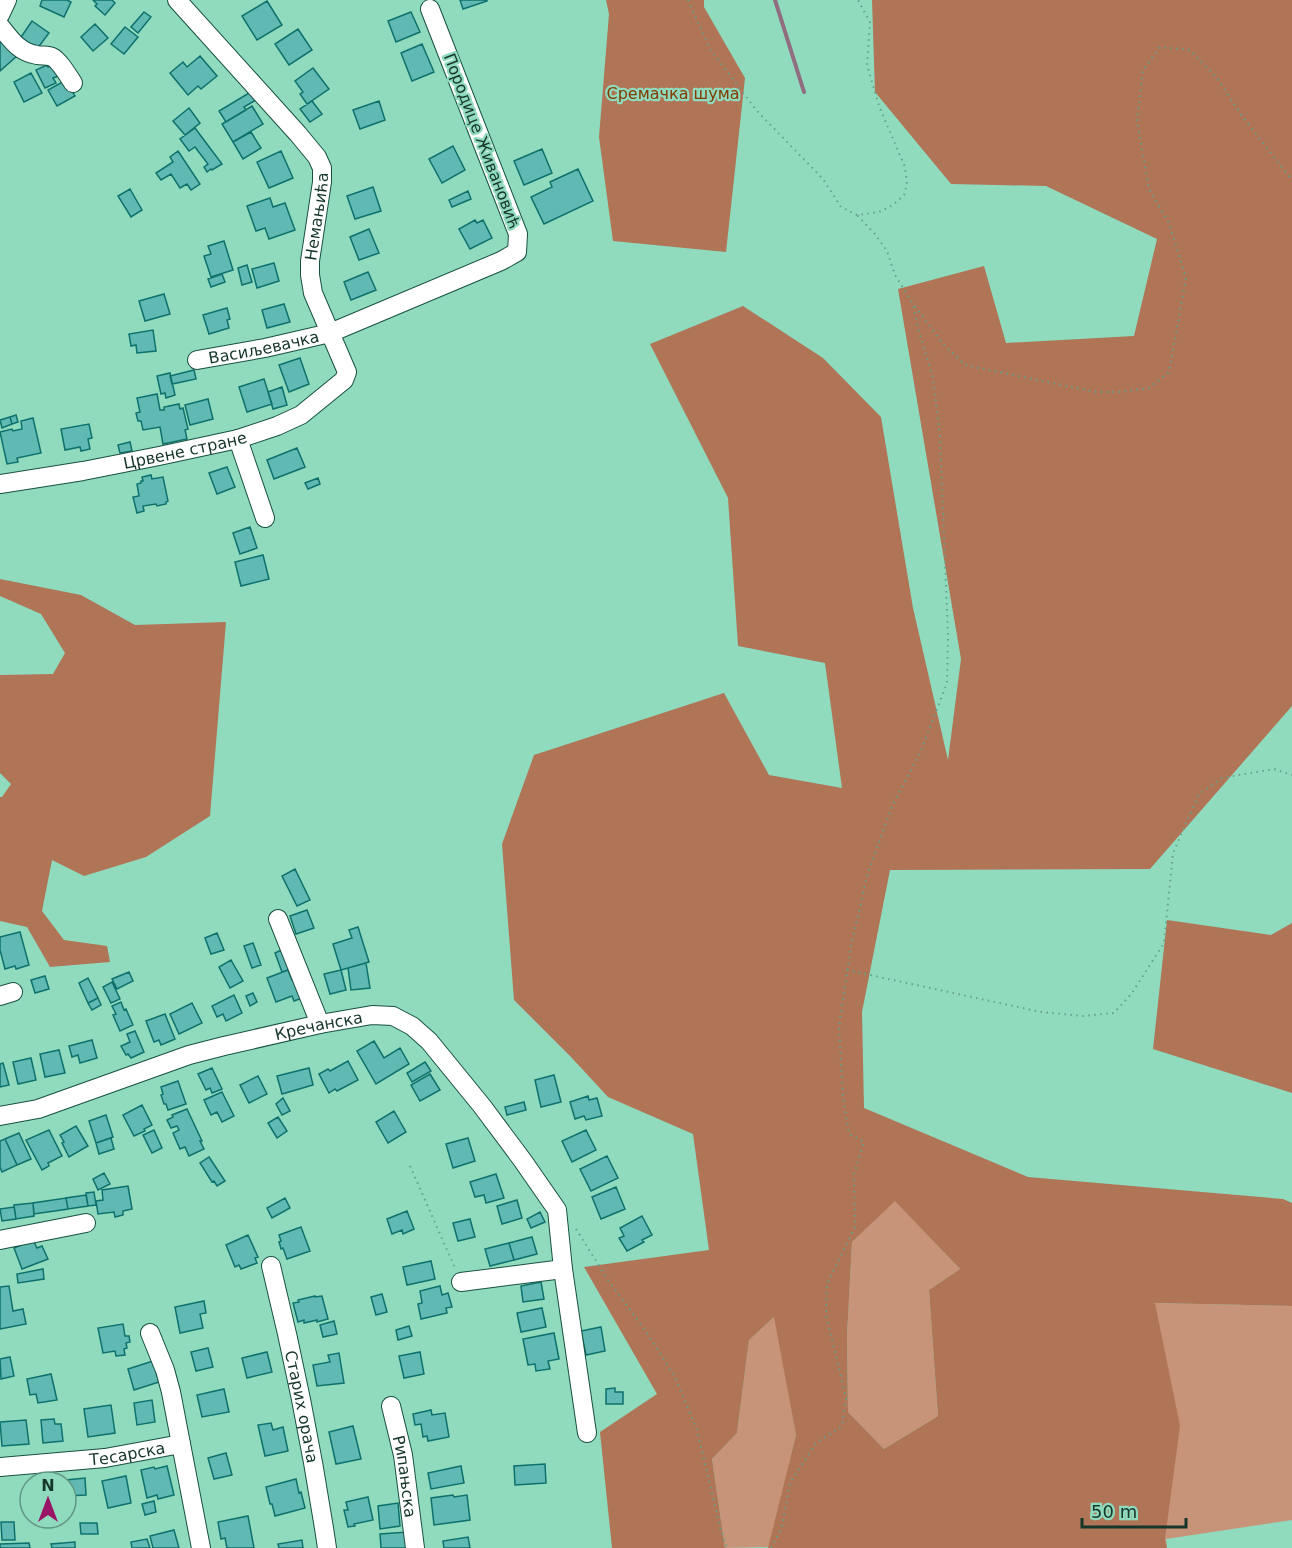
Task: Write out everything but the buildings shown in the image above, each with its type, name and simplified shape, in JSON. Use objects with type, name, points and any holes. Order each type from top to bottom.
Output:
[{"type":"street","points":[[0,15],[8,0]]},
{"type":"street","name":"Немањића","points":[[177,0],[317,157],[322,168],[322,182],[310,275],[313,293],[347,372]]},
{"type":"street","name":"Породице Живановић","points":[[330,333],[501,261],[517,252],[518,234],[430,9]]},
{"type":"street","points":[[0,26],[17,48],[38,56],[55,57],[74,83]]},
{"type":"street","name":"Васиљевачка","points":[[197,360],[330,333]]},
{"type":"street","name":"Црвене стране","points":[[0,484],[83,471],[238,439],[301,415],[344,380],[347,372]]},
{"type":"street","points":[[238,439],[265,518]]},
{"type":"street","points":[[278,919],[320,1024]]},
{"type":"street","name":"Кречанска","points":[[0,1116],[38,1109],[189,1055],[234,1043],[372,1015],[393,1016],[412,1026],[429,1041],[482,1106],[557,1210]]},
{"type":"street","points":[[557,1210],[563,1269],[587,1432]]},
{"type":"street","points":[[0,1240],[86,1223]]},
{"type":"street","name":"Старих орача","points":[[271,1266],[286,1326],[321,1502],[327,1548]]},
{"type":"street","points":[[461,1282],[563,1269]]},
{"type":"street","name":"Тесарска","points":[[150,1333],[165,1370],[201,1548]]},
{"type":"street","name":"Рипањска","points":[[391,1406],[403,1455],[415,1548]]},
{"type":"street","name":"Тесарска","points":[[0,1467],[105,1458],[181,1444]]},
{"type":"path","points":[[688,0],[710,49],[757,111],[823,179],[841,207],[857,216],[874,234],[887,251],[896,275],[913,304],[943,344],[965,364],[1096,392],[1149,388],[1169,372],[1186,278],[1169,223],[1149,189],[1137,121],[1143,70],[1160,47],[1190,50],[1217,78],[1242,116],[1292,180]]},
{"type":"path","points":[[857,216],[879,212],[893,205],[904,195],[907,184],[905,167],[879,106],[867,65],[870,22],[858,0]]},
{"type":"path","points":[[771,1548],[782,1527],[790,1483],[816,1443],[842,1426],[846,1398],[826,1315],[827,1284],[855,1227],[854,1174],[864,1142],[849,1134],[843,1097],[838,1026],[851,946],[868,872],[893,804],[920,753],[947,684],[948,636],[940,436],[933,378],[913,304]]},
{"type":"path","points":[[848,970],[1041,1012],[1083,1016],[1114,1013],[1132,993],[1164,943],[1173,853],[1199,794],[1222,778],[1274,769],[1292,775]]},
{"type":"path","points":[[410,1166],[461,1282]]},
{"type":"path","points":[[557,1210],[571,1220],[608,1280],[645,1330],[675,1377],[697,1430],[727,1548]]},
{"type":"shaded area","points":[[895,1200],[960,1269],[929,1290],[938,1416],[884,1449],[848,1412],[847,1336],[852,1242]]},
{"type":"shaded area","points":[[1155,1303],[1292,1306],[1292,1520],[1166,1539],[1167,1548],[1165,1539]]},
{"type":"shaded area","points":[[775,1316],[796,1435],[769,1547],[725,1548],[712,1459],[737,1433],[749,1340]]},
{"type":"green space","name":"Сремачка шума","points":[[606,0],[704,0],[704,7],[745,78],[726,252],[613,241],[599,137],[609,14]]},
{"type":"green space","points":[[872,0],[1292,0],[1292,706],[1150,869],[890,870],[862,1012],[864,1108],[1028,1177],[1283,1199],[1292,1203],[1292,1306],[1155,1303],[1180,1426],[1165,1539],[1167,1548],[768,1548],[796,1435],[774,1317],[749,1340],[737,1433],[712,1459],[725,1548],[612,1548],[600,1432],[657,1394],[584,1267],[709,1250],[693,1134],[608,1097],[514,1000],[502,844],[534,755],[724,693],[769,775],[842,788],[825,663],[738,646],[728,498],[650,344],[743,306],[823,358],[881,417],[913,608],[948,760],[961,659],[898,289],[984,266],[1006,343],[1134,336],[1157,239],[1046,186],[951,184],[875,92]],"holes":[[[895,1201],[960,1269],[929,1290],[938,1416],[884,1449],[848,1412],[847,1336],[852,1242]]]},
{"type":"green space","points":[[0,579],[81,595],[135,625],[226,622],[210,816],[146,857],[84,876],[52,860],[42,911],[64,940],[107,946],[110,962],[50,967],[27,927],[0,921],[0,797],[11,784],[0,773],[0,675],[53,674],[65,653],[41,614],[0,596]]},
{"type":"green space","points":[[1167,920],[1271,935],[1292,923],[1292,1093],[1153,1049]]},
{"type":"waterway","points":[[775,0],[804,92]]}]
